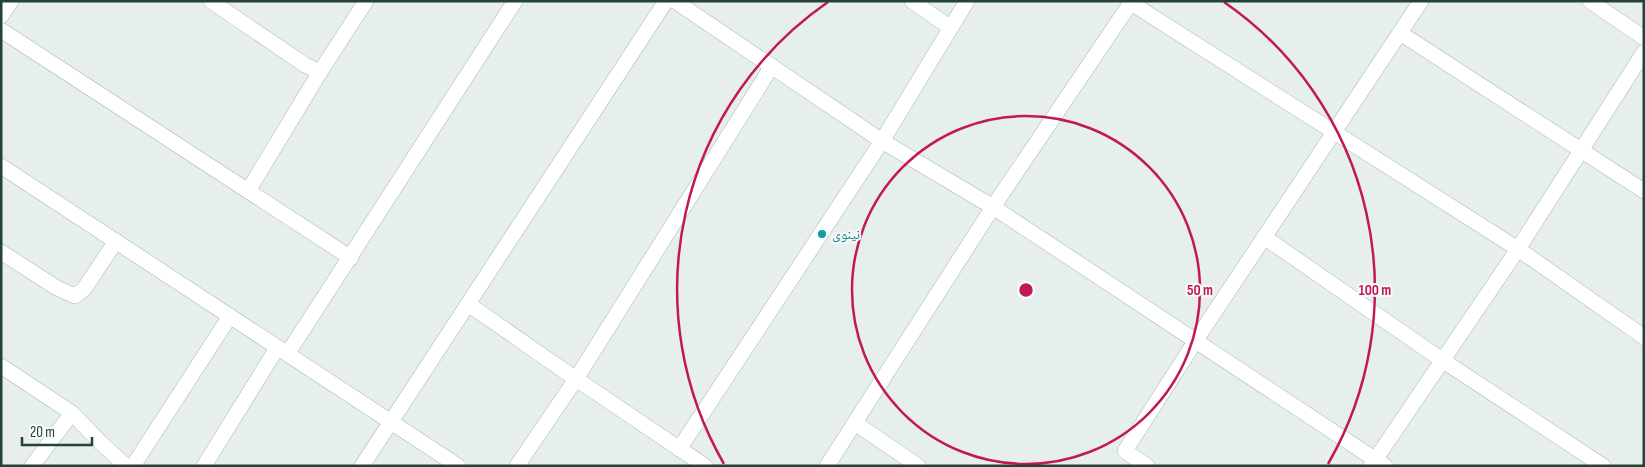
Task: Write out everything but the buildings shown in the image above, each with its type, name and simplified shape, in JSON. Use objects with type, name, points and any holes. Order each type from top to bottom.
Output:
[{"type":"street","points":[[1,16],[11,1]]},
{"type":"street","points":[[211,1],[305,65],[320,72]]},
{"type":"street","points":[[248,191],[320,72],[366,1]]},
{"type":"street","points":[[204,466],[282,351],[351,258],[515,1]]},
{"type":"street","points":[[362,466],[666,1]]},
{"type":"street","points":[[675,1],[882,141],[993,207],[1196,340],[1377,464],[1442,360],[1518,248],[1644,52]]},
{"type":"street","points":[[912,1],[950,28]]},
{"type":"street","points":[[680,449],[882,141],[968,1]]},
{"type":"street","points":[[1146,466],[1125,451],[1196,340],[1421,1]]},
{"type":"street","points":[[1590,1],[1644,38]]},
{"type":"street","points":[[827,466],[993,207],[1131,2],[1518,248],[1644,337]]},
{"type":"street","points":[[1,30],[351,258]]},
{"type":"street","points":[[1400,33],[1644,190]]},
{"type":"street","points":[[517,466],[576,379],[772,66]]},
{"type":"street","points":[[1,166],[458,466]]},
{"type":"street","points":[[1264,237],[1442,360],[1603,466]]},
{"type":"street","points":[[1,252],[57,288],[75,296],[84,289],[116,241]]},
{"type":"street","points":[[468,304],[705,466]]},
{"type":"street","points":[[133,466],[230,316]]},
{"type":"street","points":[[1,366],[72,413],[126,466]]},
{"type":"street","points":[[32,466],[72,413]]},
{"type":"street","points":[[855,423],[918,466]]},
{"type":"place","name":"نينوى","points":[[822,234]]}]
